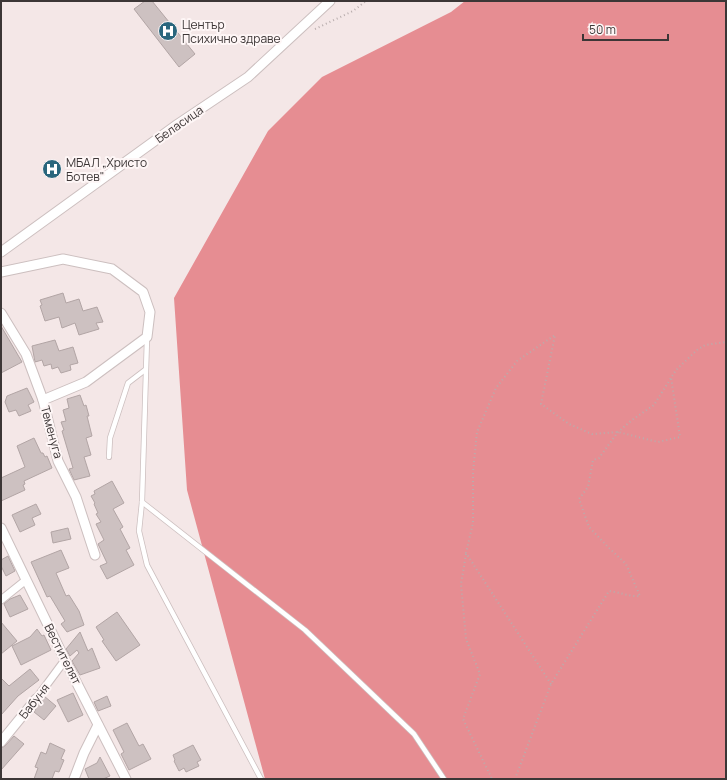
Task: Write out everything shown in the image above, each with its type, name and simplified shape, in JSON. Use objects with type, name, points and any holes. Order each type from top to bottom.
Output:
[{"type":"street","name":"Беласица","points":[[1,252],[178,124],[248,77],[330,1]]},
{"type":"street","points":[[1,272],[63,259],[112,269],[143,292],[150,312],[147,337],[86,382],[43,400]]},
{"type":"street","name":"Теменуга","points":[[1,313],[26,354],[43,400],[58,461],[76,497],[95,555]]},
{"type":"street","name":"Вестителят","points":[[1,528],[65,660],[126,779]]},
{"type":"street","points":[[1,600],[26,580]]},
{"type":"street","name":"Бабуня","points":[[1,742],[65,660]]},
{"type":"street","points":[[74,779],[84,753],[98,725]]},
{"type":"lane","points":[[147,337],[142,502],[139,531],[146,565],[261,779]]},
{"type":"lane","points":[[109,457],[110,438],[128,383],[145,370]]},
{"type":"lane","points":[[142,502],[305,630],[414,734],[444,779]]},
{"type":"path","points":[[314,30],[353,11],[366,1]]},
{"type":"path","points":[[492,779],[463,718],[480,674],[466,639],[460,584],[473,523],[473,472],[477,432],[496,388],[517,361],[554,335],[541,404],[569,424],[592,434],[618,432],[658,442],[680,437],[671,377]]},
{"type":"path","points":[[515,779],[551,684],[609,591],[640,596],[626,564],[589,527],[579,500],[588,488],[593,460],[599,458],[618,432],[632,420],[654,405],[676,370],[705,345],[726,342]]},
{"type":"path","points":[[466,554],[551,684]]},
{"type":"shaded area","points":[[465,1],[726,1],[726,779],[265,779],[187,490],[174,298],[268,131],[322,77],[451,12]]},
{"type":"building","points":[[145,1],[152,1],[195,54],[179,67],[134,9]]},
{"type":"building","points":[[63,293],[66,303],[79,299],[83,311],[97,307],[103,322],[96,323],[99,329],[79,335],[75,323],[62,328],[59,317],[45,321],[40,306],[42,305],[40,300]]},
{"type":"building","points":[[1,326],[22,362],[1,373]]},
{"type":"building","points":[[55,340],[59,351],[73,347],[78,363],[70,365],[71,370],[61,373],[58,367],[52,369],[51,364],[44,366],[42,360],[35,362],[32,346]]},
{"type":"building","points":[[27,388],[34,402],[28,405],[31,411],[19,416],[16,410],[9,412],[5,402],[7,396]]},
{"type":"building","points":[[80,395],[84,406],[86,405],[92,436],[86,438],[91,455],[84,457],[90,476],[74,480],[69,469],[73,468],[62,431],[64,430],[61,422],[66,421],[63,410],[69,408],[67,399]]},
{"type":"building","points":[[34,438],[41,453],[43,453],[45,457],[47,456],[52,468],[24,481],[25,484],[23,485],[25,490],[1,501],[1,478],[25,467],[17,446]]},
{"type":"building","points":[[112,481],[124,503],[113,509],[123,527],[120,529],[130,548],[126,550],[134,565],[107,579],[100,566],[107,563],[98,544],[104,540],[96,524],[101,522],[96,514],[98,513],[91,496],[95,494],[94,491]]},
{"type":"building","points":[[36,504],[41,514],[32,518],[35,525],[20,532],[12,515]]},
{"type":"building","points":[[68,528],[71,539],[53,543],[51,532]]},
{"type":"building","points":[[61,550],[69,568],[56,573],[66,596],[69,595],[79,611],[84,625],[67,632],[61,624],[65,621],[50,596],[47,597],[31,562]]},
{"type":"building","points":[[8,556],[15,571],[6,576],[1,566],[1,560]]},
{"type":"building","points":[[20,595],[28,609],[10,617],[4,604],[10,599]]},
{"type":"building","points":[[117,612],[140,645],[116,661],[102,641],[104,640],[96,627]]},
{"type":"building","points":[[1,622],[17,641],[1,654]]},
{"type":"building","points":[[37,629],[42,636],[44,635],[51,650],[21,665],[12,646],[30,637]]},
{"type":"building","points":[[80,632],[88,651],[92,648],[100,668],[80,675],[72,661],[79,653],[77,650],[70,656],[66,649]]},
{"type":"building","points":[[30,669],[39,680],[18,696],[1,715],[1,678],[9,686]]},
{"type":"building","points":[[73,693],[83,715],[68,722],[57,700]]},
{"type":"building","points":[[44,696],[56,706],[44,720],[34,712]]},
{"type":"building","points":[[107,696],[111,706],[98,711],[94,702]]},
{"type":"building","points":[[127,723],[139,746],[143,744],[151,759],[129,770],[121,754],[124,752],[113,730]]},
{"type":"building","points":[[14,736],[24,744],[1,770],[1,748],[5,746]]},
{"type":"building","points":[[50,743],[65,750],[61,759],[64,760],[59,772],[55,771],[52,779],[34,779],[38,768],[35,767],[41,752],[46,754]]},
{"type":"building","points":[[193,745],[201,760],[197,762],[199,766],[186,772],[184,768],[179,771],[173,755]]},
{"type":"building","points":[[100,757],[110,776],[103,779],[89,779],[85,769],[97,763]]},
{"type":"place","name":"Център Психично здраве","points":[[168,31]]},
{"type":"place","name":"МБАЛ „Христо Ботев\"","points":[[52,169]]}]
